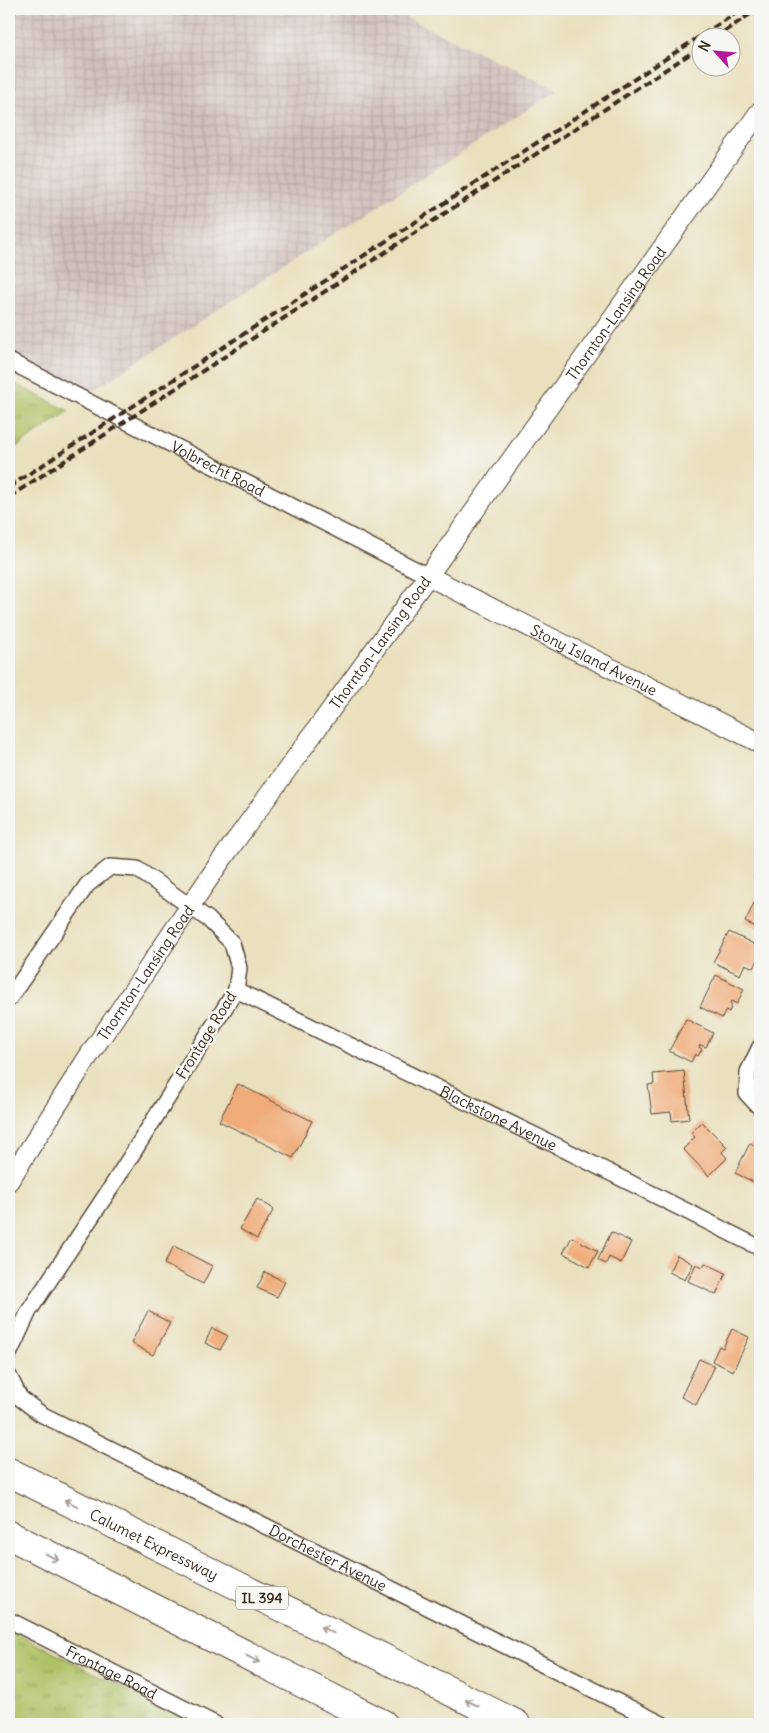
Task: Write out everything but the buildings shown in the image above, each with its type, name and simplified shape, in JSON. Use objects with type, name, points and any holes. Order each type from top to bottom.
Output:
[{"type":"highway","name":"Calumet Expressway","points":[[9,1472],[516,1724]]},
{"type":"highway","points":[[9,1536],[383,1724]]},
{"type":"street","name":"Thornton-Lansing Road","points":[[9,1182],[88,1057],[190,906],[760,111]]},
{"type":"street","name":"Volbrecht Road","points":[[9,361],[428,576]]},
{"type":"street","name":"Stony Island Avenue","points":[[428,576],[760,743]]},
{"type":"street","name":"Frontage Road","points":[[9,999],[87,885],[110,867],[137,869],[208,919],[232,943],[239,968],[236,990],[112,1186],[28,1311],[13,1340],[9,1354]]},
{"type":"street","name":"Blackstone Avenue","points":[[236,990],[557,1146],[760,1248]]},
{"type":"street","points":[[760,1047],[748,1072],[747,1094],[760,1108]]},
{"type":"street","name":"Dorchester Avenue","points":[[9,1376],[20,1398],[41,1414],[662,1724]]},
{"type":"street","name":"Frontage Road","points":[[9,1620],[215,1724]]},
{"type":"shaded area","points":[[9,9],[389,9],[558,90],[81,398],[9,361]]},
{"type":"green space","points":[[9,381],[69,411],[9,452]]},
{"type":"green space","points":[[9,1630],[196,1724],[9,1724]]},
{"type":"railway","points":[[9,487],[742,9]]},
{"type":"railway","points":[[729,28],[758,9]]},
{"type":"railway","points":[[9,497],[692,53]]}]
